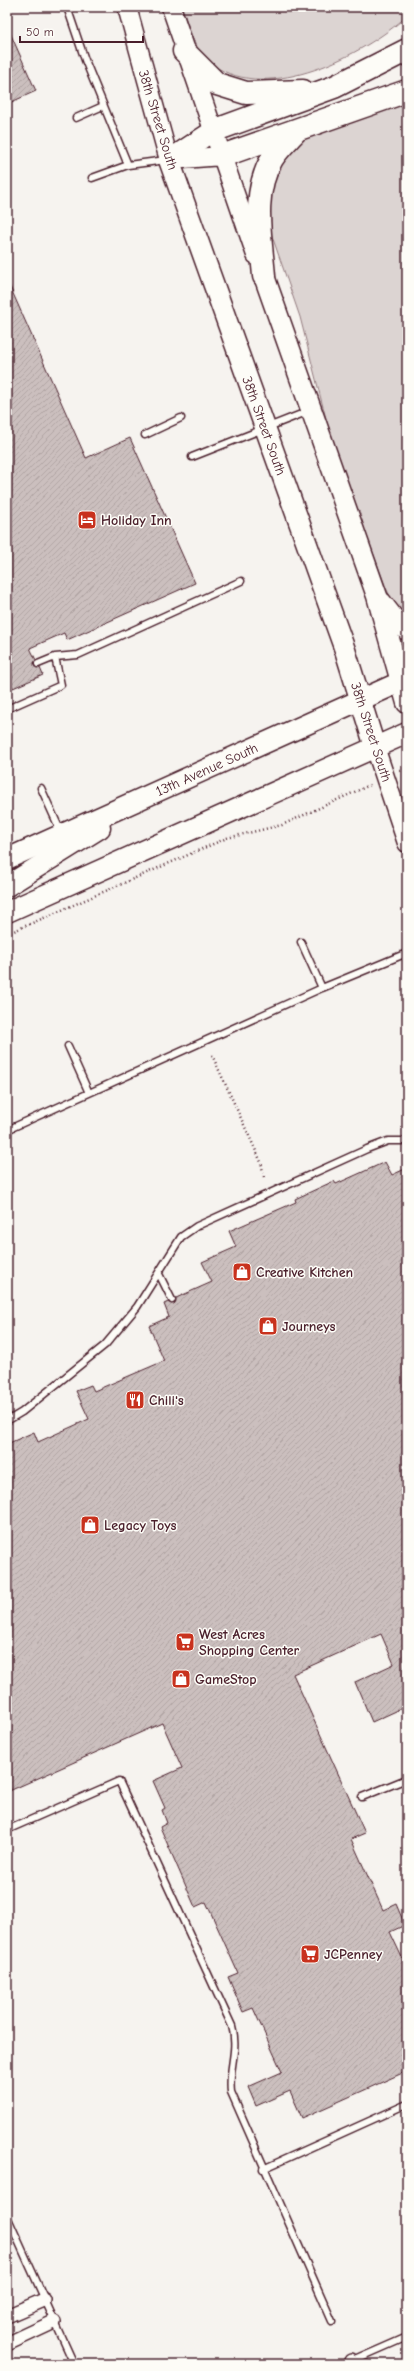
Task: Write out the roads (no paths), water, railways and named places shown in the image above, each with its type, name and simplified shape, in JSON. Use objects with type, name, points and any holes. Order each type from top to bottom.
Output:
[{"type":"highway","points":[[184,50],[217,84],[246,92],[288,93],[334,87]]},
{"type":"highway","points":[[213,131],[334,87],[407,50]]},
{"type":"highway","points":[[222,156],[407,91]]},
{"type":"highway","points":[[264,276],[258,208],[261,184],[272,159],[296,131]]},
{"type":"main road","points":[[169,160],[213,131]]},
{"type":"main road","name":"38th Street South","points":[[169,160],[361,700],[375,747]]},
{"type":"main road","points":[[264,276],[310,411],[377,596],[404,681],[407,704]]},
{"type":"main road","points":[[377,596],[395,620],[407,630]]},
{"type":"main road","name":"13th Avenue South","points":[[7,859],[404,681]]},
{"type":"main road","points":[[7,912],[407,733]]},
{"type":"main road","points":[[7,886],[150,795]]},
{"type":"street","name":"38th Street South","points":[[127,7],[169,160]]},
{"type":"street","points":[[171,7],[184,50],[264,276]]},
{"type":"street","points":[[169,160],[222,156]]},
{"type":"street","name":"38th Street South","points":[[375,747],[407,843]]},
{"type":"street","points":[[7,2316],[44,2300]]},
{"type":"street","points":[[7,2344],[54,2322]]},
{"type":"lane","points":[[67,7],[85,60],[128,165]]},
{"type":"lane","points":[[76,118],[103,106]]},
{"type":"lane","points":[[92,178],[128,165],[169,160]]},
{"type":"lane","points":[[192,457],[310,411]]},
{"type":"lane","points":[[145,435],[181,418]]},
{"type":"lane","points":[[38,664],[56,657],[78,655],[241,581]]},
{"type":"lane","points":[[7,709],[61,685],[56,657]]},
{"type":"lane","points":[[41,788],[62,834]]},
{"type":"lane","points":[[302,942],[322,988]]},
{"type":"lane","points":[[7,1130],[322,988],[407,953]]},
{"type":"lane","points":[[68,1046],[89,1093]]},
{"type":"lane","points":[[7,1421],[22,1412],[105,1345],[137,1307],[159,1274],[171,1250],[181,1237],[197,1226],[388,1141],[407,1141]]},
{"type":"lane","points":[[159,1274],[172,1300]]},
{"type":"lane","points":[[7,1830],[119,1780],[232,2026],[236,2040],[229,2080],[231,2092],[263,2169],[332,2321]]},
{"type":"lane","points":[[362,1797],[404,1780],[407,1781]]},
{"type":"lane","points":[[263,2169],[407,2104]]},
{"type":"lane","points":[[7,2216],[74,2364]]},
{"type":"lane","points":[[350,2363],[407,2337]]},
{"type":"place","name":"Holiday Inn","points":[[87,520]]},
{"type":"place","name":"Creative Kitchen","points":[[242,1272]]},
{"type":"place","name":"Journeys","points":[[268,1326]]},
{"type":"place","name":"Chili's","points":[[135,1400]]},
{"type":"place","name":"Legacy Toys","points":[[90,1525]]},
{"type":"place","name":"West Acres Shopping Center","points":[[185,1642]]},
{"type":"place","name":"GameStop","points":[[181,1679]]},
{"type":"place","name":"JCPenney","points":[[310,1954]]}]
